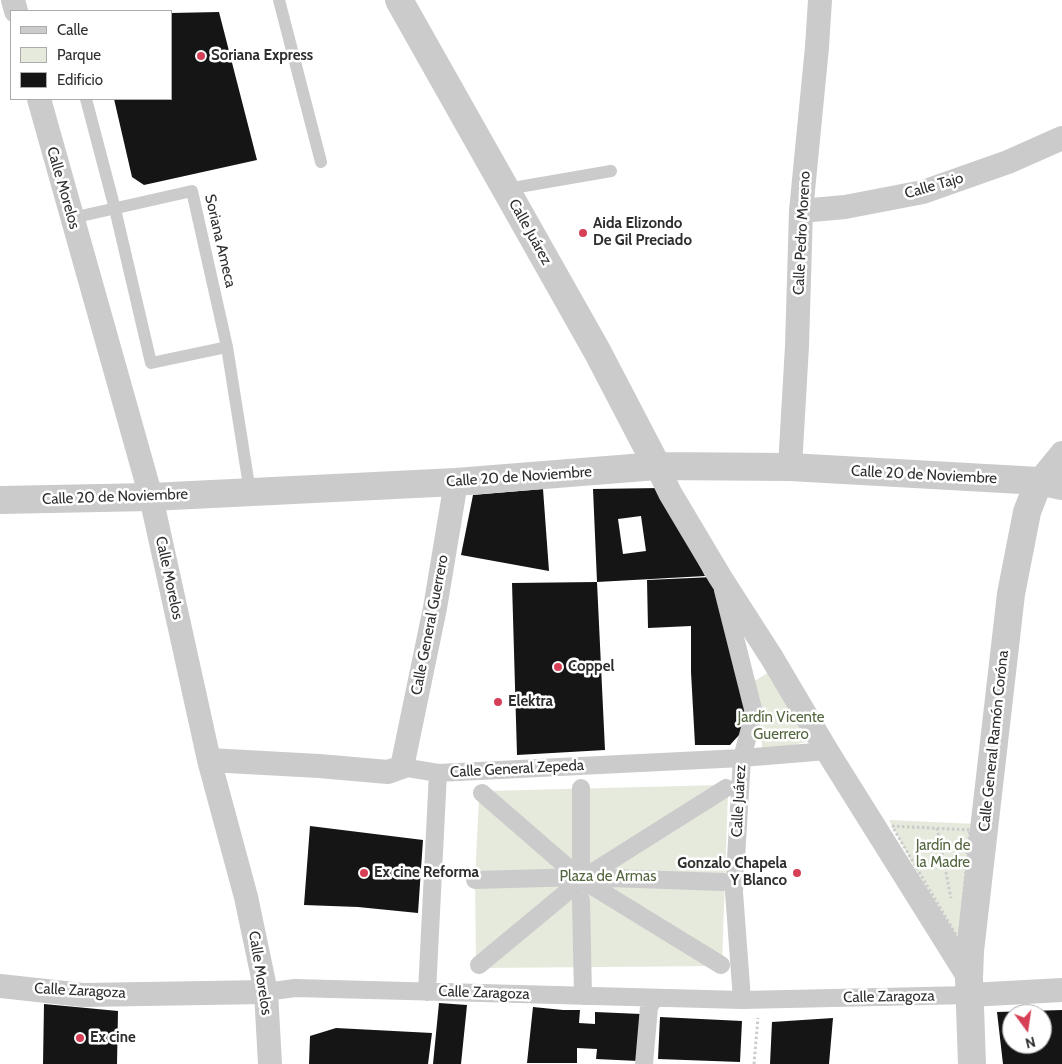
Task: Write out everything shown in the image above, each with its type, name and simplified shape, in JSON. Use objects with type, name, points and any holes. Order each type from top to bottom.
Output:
[{"type":"street","name":"Calle Juárez","points":[[399,0],[597,351],[656,466]]},
{"type":"street","name":"Calle Pedro Moreno","points":[[790,467],[797,346],[800,211],[820,0]]},
{"type":"street","name":"Calle Morelos","points":[[39,100],[151,497],[209,760],[246,897],[266,992],[270,1064]]},
{"type":"street","name":"Calle Tajo","points":[[800,211],[845,207],[923,192],[1008,162],[1062,138]]},
{"type":"street","points":[[1050,483],[1062,453]]},
{"type":"street","name":"Calle 20 de Noviembre","points":[[0,500],[151,497],[456,482],[656,466],[790,467],[1050,483]]},
{"type":"street","points":[[656,466],[720,577],[772,658],[969,987],[1062,990]]},
{"type":"street","name":"Calle General Guerrero","points":[[402,767],[435,608],[456,482]]},
{"type":"street","name":"Calle General Ramón Coróna","points":[[972,1064],[969,987],[1011,594],[1027,512],[1050,483]]},
{"type":"street","name":"Calle Juárez","points":[[720,577],[754,714],[742,758],[734,892],[742,1000]]},
{"type":"street","name":"Calle General Zepeda","points":[[209,760],[388,772],[402,767],[438,773],[742,758],[827,751]]},
{"type":"street","points":[[427,992],[438,773]]},
{"type":"street","points":[[581,788],[581,877]]},
{"type":"street","points":[[478,965],[581,877],[726,788]]},
{"type":"street","points":[[482,793],[581,877],[721,965]]},
{"type":"street","points":[[475,880],[581,877],[723,882]]},
{"type":"street","points":[[581,900],[583,996]]},
{"type":"street","name":"Calle Zaragoza","points":[[0,986],[83,995],[266,992],[295,988],[742,1000],[969,987]]},
{"type":"street","points":[[644,1064],[649,1007],[652,1002],[649,998]]},
{"type":"lane","points":[[279,0],[321,162]]},
{"type":"lane","points":[[86,100],[115,209],[151,363],[227,347]]},
{"type":"lane","points":[[507,189],[611,171]]},
{"type":"lane","name":"Soriana Ameca","points":[[72,218],[192,191],[227,347],[250,492]]},
{"type":"path","points":[[892,826],[970,830],[959,940],[892,826]]},
{"type":"path","points":[[937,828],[952,903]]},
{"type":"path","points":[[956,922],[959,940]]},
{"type":"path","points":[[754,1064],[760,1000]]},
{"type":"green space","name":"Jardín Vicente Guerrero","points":[[769,672],[816,739],[763,753],[753,682]]},
{"type":"green space","name":"Plaza de Armas","points":[[721,785],[728,794],[722,963],[720,966],[483,968],[476,960],[475,880],[479,797],[486,791]]},
{"type":"green space","name":"Jardín de la Madre","points":[[889,820],[977,824],[964,957],[892,826]]},
{"type":"building","name":"Soriana Express","points":[[219,12],[257,160],[144,185],[132,177],[114,100],[172,100],[172,13]]},
{"type":"building","points":[[661,488],[705,576],[597,582],[593,489]],"holes":[[[641,516],[646,551],[623,554],[618,519]]]},
{"type":"building","points":[[543,489],[549,571],[461,555],[473,495]]},
{"type":"building","points":[[713,577],[750,723],[730,745],[695,745],[691,672],[691,626],[648,628],[647,580]]},
{"type":"building","name":"Coppel","points":[[597,582],[605,750],[517,755],[512,583]]},
{"type":"building","name":"Ex cine Reforma","points":[[310,826],[423,840],[418,913],[358,907],[304,905]]},
{"type":"building","points":[[439,1003],[467,1005],[461,1064],[433,1064]]},
{"type":"building","name":"Ex cine","points":[[44,1004],[118,1011],[117,1064],[43,1064]]},
{"type":"building","points":[[533,1007],[580,1010],[579,1023],[595,1024],[595,1012],[641,1014],[638,1061],[596,1059],[597,1049],[577,1048],[577,1063],[527,1063]]},
{"type":"building","points":[[1052,1010],[1062,1010],[1062,1064],[1003,1064],[997,1012],[1002,1012],[1002,1054],[1052,1054]]},
{"type":"building","points":[[660,1017],[742,1021],[740,1062],[658,1059]]},
{"type":"building","points":[[833,1018],[829,1064],[770,1064],[772,1022]]},
{"type":"building","points":[[336,1028],[432,1033],[428,1064],[309,1064],[310,1036]]},
{"type":"place","name":"Soriana Express","points":[[201,56]]},
{"type":"place","name":"Aida Elizondo De Gil Preciado","points":[[583,233]]},
{"type":"place","name":"Coppel","points":[[558,667]]},
{"type":"place","name":"Elektra","points":[[498,702]]},
{"type":"place","name":"Ex cine Reforma","points":[[364,873]]},
{"type":"place","name":"Gonzalo Chapela Y Blanco","points":[[797,873]]},
{"type":"place","name":"Ex cine","points":[[80,1038]]}]
